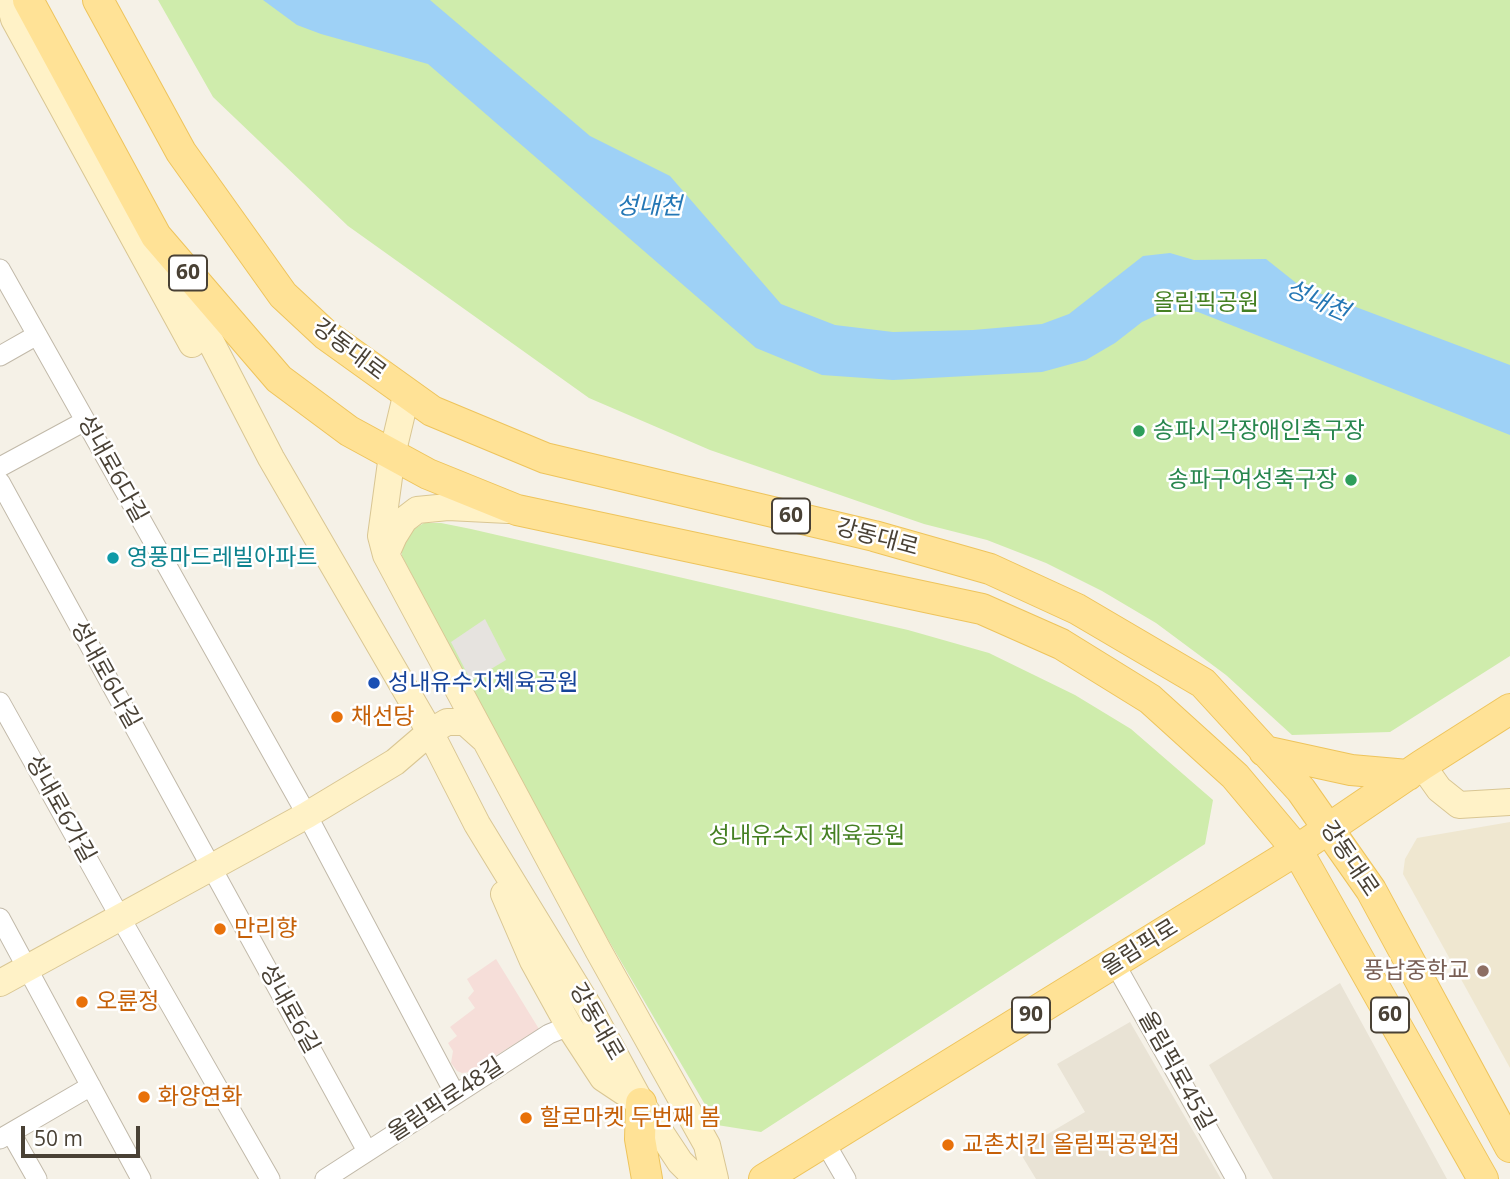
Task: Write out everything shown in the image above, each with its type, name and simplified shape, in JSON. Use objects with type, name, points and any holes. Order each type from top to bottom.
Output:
[{"type":"main road","points":[[9,0],[14,19],[308,555],[385,658]]},
{"type":"main road","name":"강동대로","points":[[28,0],[156,236],[271,458],[430,732],[477,824],[590,1009],[641,1104],[680,1162],[697,1179]]},
{"type":"main road","name":"강동대로","points":[[98,0],[181,152],[283,295],[326,335],[432,411],[545,458],[874,536],[990,569],[1077,609],[1203,683],[1301,790],[1371,890],[1510,1147]]},
{"type":"main road","name":"강동대로","points":[[156,236],[279,379],[349,431],[428,474],[517,510],[982,609],[1061,644],[1150,699],[1235,776],[1297,850],[1483,1179]]},
{"type":"main road","points":[[392,455],[407,392]]},
{"type":"main road","name":"강동대로","points":[[392,455],[382,536],[386,555],[707,1145],[715,1179]]},
{"type":"main road","points":[[386,555],[404,520],[417,510],[447,507],[517,510]]},
{"type":"main road","name":"올림픽로","points":[[764,1179],[1297,850],[1510,709]]},
{"type":"main road","points":[[0,983],[307,815],[395,762],[430,732],[447,722],[465,722],[485,740]]},
{"type":"main road","points":[[1264,751],[1350,770],[1415,770],[1459,805],[1510,802]]},
{"type":"main road","points":[[477,824],[533,961],[569,1026],[603,1078],[641,1104],[640,1139],[647,1179]]},
{"type":"street","name":"성내로6다길","points":[[0,269],[307,815]]},
{"type":"street","points":[[0,356],[37,335]]},
{"type":"street","points":[[0,467],[85,421]]},
{"type":"street","name":"성내로6나길","points":[[0,482],[211,867]]},
{"type":"street","name":"성내로6가길","points":[[0,702],[120,917]]},
{"type":"street","points":[[307,815],[455,1094]]},
{"type":"street","name":"성내로6길","points":[[211,867],[367,1151]]},
{"type":"street","points":[[120,917],[271,1179]]},
{"type":"street","points":[[0,918],[141,1179]]},
{"type":"street","name":"올림픽로45길","points":[[1115,964],[1236,1179]]},
{"type":"street","name":"올림픽로48길","points":[[325,1179],[549,1034],[569,1026]]},
{"type":"street","points":[[37,1179],[6,1136],[91,1086]]},
{"type":"street","points":[[824,1141],[846,1179]]},
{"type":"shaded area","points":[[485,619],[506,660],[471,681],[451,642]]},
{"type":"shaded area","name":"풍납중학교","points":[[1510,822],[1510,1068],[1403,874],[1405,859],[1417,838]]},
{"type":"shaded area","points":[[496,959],[539,1029],[469,1072],[462,1073],[451,1063],[453,1051],[448,1043],[457,1036],[450,1027],[475,1008],[468,998],[474,991],[467,979]]},
{"type":"shaded area","points":[[1340,983],[1447,1179],[1273,1179],[1209,1065]]},
{"type":"shaded area","points":[[1130,1022],[1221,1179],[1036,1179],[1019,1151],[1085,1112],[1057,1064]]},
{"type":"green space","name":"올림픽공원","points":[[158,0],[1510,0],[1510,656],[1390,732],[1292,735],[1226,675],[1156,623],[1102,591],[1046,563],[987,540],[924,524],[710,450],[589,398],[348,226],[213,97]]},
{"type":"green space","name":"성내유수지 체육공원","points":[[424,523],[441,523],[471,529],[908,630],[989,653],[1075,695],[1131,729],[1213,800],[1205,844],[761,1132],[717,1125],[562,861],[402,556],[402,546],[409,532]]},
{"type":"water","name":"성내천","points":[[263,0],[430,0],[590,136],[670,176],[781,304],[835,325],[893,332],[973,330],[1042,324],[1069,314],[1143,256],[1170,253],[1194,260],[1266,259],[1300,286],[1510,365],[1510,435],[1198,312],[1168,310],[1142,322],[1115,343],[1086,360],[1042,372],[893,380],[822,375],[756,348],[428,64],[297,25]]},
{"type":"place","name":"송파시각장애인축구장","points":[[1139,431]]},
{"type":"place","name":"송파구여성축구장","points":[[1351,480]]},
{"type":"place","name":"영풍마드레빌아파트","points":[[113,558]]},
{"type":"place","name":"성내유수지체육공원","points":[[374,683]]},
{"type":"place","name":"채선당","points":[[337,717]]},
{"type":"place","name":"만리향","points":[[220,929]]},
{"type":"place","name":"풍납중학교","points":[[1483,971]]},
{"type":"place","name":"오륜정","points":[[82,1002]]},
{"type":"place","name":"화양연화","points":[[144,1097]]},
{"type":"place","name":"할로마켓 두번째 봄","points":[[526,1118]]},
{"type":"place","name":"교촌치킨 올림픽공원점","points":[[948,1145]]}]
